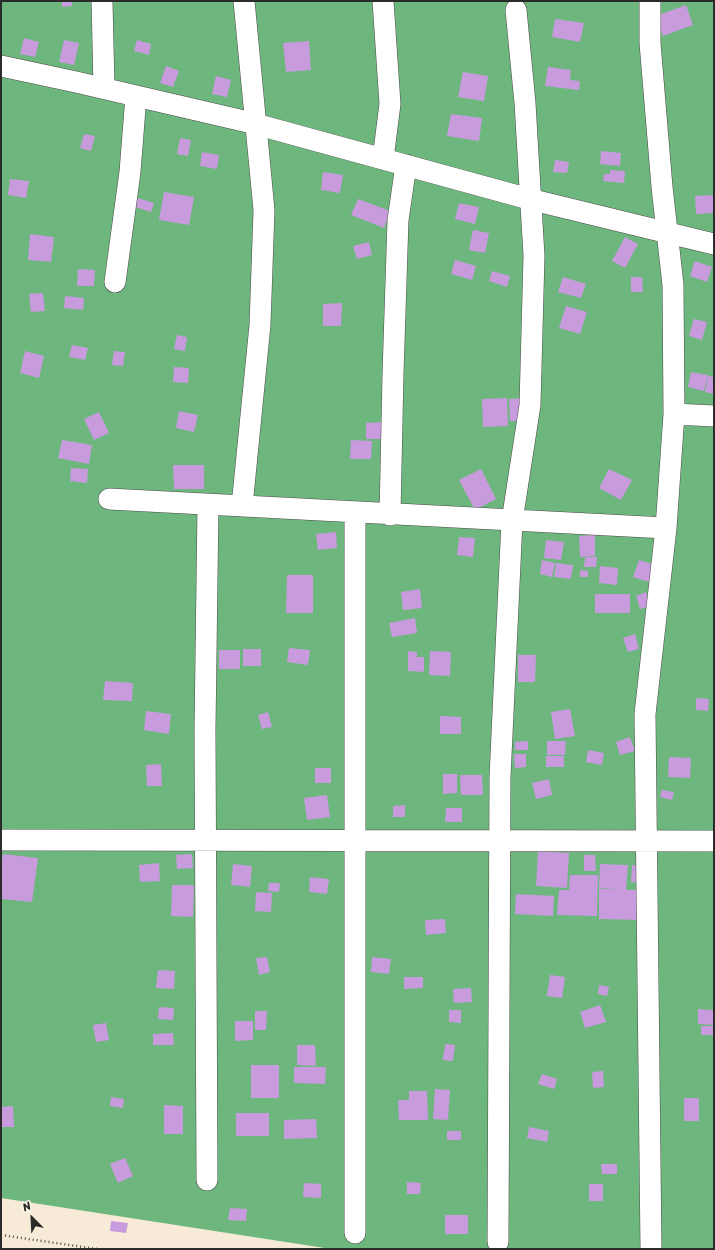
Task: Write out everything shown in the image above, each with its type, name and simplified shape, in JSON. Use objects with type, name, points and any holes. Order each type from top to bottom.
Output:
[{"type":"street","points":[[102,1],[104,88]]},
{"type":"street","points":[[242,506],[260,325],[264,210],[244,1]]},
{"type":"street","points":[[383,1],[390,104],[383,159]]},
{"type":"street","points":[[650,1],[650,43],[662,187],[674,285],[674,414],[666,528],[645,714],[651,1249]]},
{"type":"street","points":[[498,1242],[500,778],[512,521],[530,404],[534,256],[525,103],[516,10]]},
{"type":"street","points":[[1,66],[104,88],[256,125],[531,200],[714,244]]},
{"type":"street","points":[[115,282],[130,172],[136,96]]},
{"type":"street","points":[[390,514],[398,220],[406,165]]},
{"type":"street","points":[[674,414],[714,416]]},
{"type":"street","points":[[110,500],[666,528]]},
{"type":"street","points":[[207,1180],[205,729],[208,505]]},
{"type":"street","points":[[355,513],[355,1233]]},
{"type":"street","points":[[1,840],[714,841]]},
{"type":"path","points":[[1,1235],[97,1249]]},
{"type":"green space","points":[[1,1],[714,1],[714,1249],[331,1249],[1,1198]]},
{"type":"building","points":[[62,1],[72,1],[72,6],[62,7]]},
{"type":"building","points":[[686,5],[693,25],[663,36],[656,16]]},
{"type":"building","points":[[555,19],[584,23],[580,42],[552,37]]},
{"type":"building","points":[[24,38],[39,42],[35,57],[20,54]]},
{"type":"building","points":[[64,40],[79,43],[74,65],[59,62]]},
{"type":"building","points":[[137,40],[151,44],[149,55],[134,51]]},
{"type":"building","points":[[309,41],[311,70],[286,72],[283,43]]},
{"type":"building","points":[[166,66],[179,71],[173,87],[160,83]]},
{"type":"building","points":[[548,67],[571,70],[570,80],[580,81],[579,90],[545,86]]},
{"type":"building","points":[[463,72],[488,76],[484,101],[458,97]]},
{"type":"building","points":[[216,76],[231,80],[227,97],[212,94]]},
{"type":"building","points":[[451,114],[482,118],[479,141],[447,136]]},
{"type":"building","points":[[84,134],[95,136],[91,151],[80,148]]},
{"type":"building","points":[[180,138],[191,140],[188,156],[177,154]]},
{"type":"building","points":[[601,151],[621,153],[620,166],[600,164]]},
{"type":"building","points":[[202,152],[219,155],[217,169],[200,166]]},
{"type":"building","points":[[555,160],[569,162],[567,173],[553,172]]},
{"type":"building","points":[[610,170],[625,171],[624,183],[603,181],[604,174],[610,174]]},
{"type":"building","points":[[323,172],[343,175],[340,193],[321,190]]},
{"type":"building","points":[[10,179],[29,181],[26,198],[8,195]]},
{"type":"building","points":[[164,192],[194,197],[189,225],[159,220]]},
{"type":"building","points":[[714,195],[714,213],[696,214],[695,196]]},
{"type":"building","points":[[138,198],[154,203],[151,212],[135,207]]},
{"type":"building","points":[[358,199],[390,211],[384,228],[351,215]]},
{"type":"building","points":[[459,203],[479,207],[475,224],[455,219]]},
{"type":"building","points":[[473,230],[489,233],[485,253],[469,250]]},
{"type":"building","points":[[30,234],[54,237],[51,262],[28,260]]},
{"type":"building","points":[[625,237],[638,244],[625,268],[612,261]]},
{"type":"building","points":[[369,242],[372,255],[357,259],[353,246]]},
{"type":"building","points":[[455,260],[476,266],[472,280],[451,274]]},
{"type":"building","points":[[695,261],[712,267],[707,282],[690,276]]},
{"type":"building","points":[[78,269],[95,270],[94,286],[77,286]]},
{"type":"building","points":[[492,271],[510,276],[507,287],[489,281]]},
{"type":"building","points":[[563,277],[586,284],[581,298],[558,292]]},
{"type":"building","points":[[631,277],[642,277],[643,292],[631,292]]},
{"type":"building","points":[[43,293],[45,311],[31,312],[29,294]]},
{"type":"building","points":[[65,296],[84,298],[83,310],[64,308]]},
{"type":"building","points":[[342,303],[341,326],[323,326],[323,304]]},
{"type":"building","points":[[566,306],[587,312],[580,334],[559,328]]},
{"type":"building","points":[[694,319],[707,322],[702,340],[689,336]]},
{"type":"building","points":[[177,335],[187,337],[185,351],[174,349]]},
{"type":"building","points":[[72,345],[88,348],[85,360],[69,357]]},
{"type":"building","points":[[25,351],[44,356],[39,378],[20,373]]},
{"type":"building","points":[[114,351],[125,352],[123,366],[112,365]]},
{"type":"building","points":[[174,367],[189,368],[188,383],[173,382]]},
{"type":"building","points":[[691,372],[708,375],[704,391],[688,387]]},
{"type":"building","points":[[708,376],[714,377],[714,394],[705,392]]},
{"type":"building","points":[[507,398],[508,426],[483,427],[482,399]]},
{"type":"building","points":[[525,398],[526,421],[510,421],[509,399]]},
{"type":"building","points":[[179,411],[198,415],[194,432],[176,428]]},
{"type":"building","points":[[99,412],[109,433],[94,440],[84,419]]},
{"type":"building","points":[[384,422],[385,439],[366,439],[366,423]]},
{"type":"building","points":[[62,440],[92,445],[89,464],[58,458]]},
{"type":"building","points":[[351,440],[372,441],[371,459],[350,459]]},
{"type":"building","points":[[173,465],[204,465],[204,489],[174,489]]},
{"type":"building","points":[[71,468],[88,469],[87,483],[70,481]]},
{"type":"building","points":[[481,469],[496,499],[475,510],[459,480]]},
{"type":"building","points":[[609,469],[632,480],[621,500],[599,488]]},
{"type":"building","points":[[336,532],[337,548],[318,550],[316,534]]},
{"type":"building","points":[[595,535],[595,556],[580,557],[579,536]]},
{"type":"building","points":[[459,537],[475,538],[473,557],[457,555]]},
{"type":"building","points":[[546,540],[564,542],[561,560],[544,558]]},
{"type":"building","points":[[585,557],[597,557],[596,567],[584,567]]},
{"type":"building","points":[[542,560],[555,563],[552,577],[540,574]]},
{"type":"building","points":[[639,560],[661,567],[656,584],[633,577]]},
{"type":"building","points":[[556,563],[573,565],[571,579],[554,577]]},
{"type":"building","points":[[600,566],[618,568],[617,585],[599,583]]},
{"type":"building","points":[[580,570],[588,571],[588,577],[580,577]]},
{"type":"building","points":[[287,575],[313,575],[313,613],[286,613]]},
{"type":"building","points":[[420,589],[422,608],[403,610],[401,592]]},
{"type":"building","points":[[646,592],[651,606],[640,609],[636,596]]},
{"type":"building","points":[[595,594],[630,594],[630,613],[595,613]]},
{"type":"building","points":[[415,618],[417,633],[392,637],[389,623]]},
{"type":"building","points":[[635,634],[639,649],[628,652],[623,638]]},
{"type":"building","points":[[289,648],[310,650],[308,665],[287,662]]},
{"type":"building","points":[[243,649],[261,649],[261,666],[243,666]]},
{"type":"building","points":[[219,650],[240,650],[240,669],[219,669]]},
{"type":"building","points":[[408,651],[417,652],[417,657],[424,657],[424,672],[408,671]]},
{"type":"building","points":[[430,651],[451,652],[450,676],[429,675]]},
{"type":"building","points":[[518,655],[536,655],[535,682],[518,682]]},
{"type":"building","points":[[105,681],[133,683],[132,701],[103,700]]},
{"type":"building","points":[[696,698],[709,699],[708,711],[696,710]]},
{"type":"building","points":[[570,709],[575,736],[555,739],[551,712]]},
{"type":"building","points":[[146,711],[171,714],[169,734],[144,730]]},
{"type":"building","points":[[268,712],[272,727],[262,729],[258,715]]},
{"type":"building","points":[[440,716],[461,717],[461,734],[440,734]]},
{"type":"building","points":[[630,737],[635,751],[620,755],[616,742]]},
{"type":"building","points":[[528,741],[528,750],[515,750],[515,742]]},
{"type":"building","points":[[547,741],[566,741],[565,755],[547,755]]},
{"type":"building","points":[[588,750],[604,753],[602,765],[586,762]]},
{"type":"building","points":[[514,754],[526,754],[526,767],[515,768]]},
{"type":"building","points":[[546,756],[564,756],[564,767],[546,767]]},
{"type":"building","points":[[669,757],[691,758],[690,778],[668,777]]},
{"type":"building","points":[[161,764],[162,786],[147,786],[146,765]]},
{"type":"building","points":[[315,768],[331,768],[331,783],[315,783]]},
{"type":"building","points":[[443,774],[457,774],[457,793],[443,794]]},
{"type":"building","points":[[460,775],[482,775],[483,795],[461,795]]},
{"type":"building","points":[[549,779],[552,795],[536,799],[532,783]]},
{"type":"building","points":[[662,790],[674,792],[672,800],[660,797]]},
{"type":"building","points":[[327,795],[330,817],[307,820],[304,798]]},
{"type":"building","points":[[405,805],[405,817],[393,817],[393,806]]},
{"type":"building","points":[[446,808],[462,808],[462,822],[445,822]]},
{"type":"building","points":[[538,851],[569,853],[567,888],[536,886]]},
{"type":"building","points":[[3,854],[38,858],[32,902],[1,899],[1,868]]},
{"type":"building","points":[[192,854],[193,868],[177,869],[176,855]]},
{"type":"building","points":[[584,855],[595,855],[596,871],[584,871]]},
{"type":"building","points":[[159,863],[160,881],[140,882],[139,865]]},
{"type":"building","points":[[233,864],[252,866],[250,887],[231,885]]},
{"type":"building","points":[[600,864],[628,865],[626,890],[644,890],[643,920],[599,919],[599,889],[615,889],[599,888]]},
{"type":"building","points":[[632,865],[645,866],[644,883],[631,882]]},
{"type":"building","points":[[570,875],[598,875],[597,916],[557,915],[559,890],[569,890]]},
{"type":"building","points":[[310,877],[329,879],[327,894],[309,892]]},
{"type":"building","points":[[269,883],[280,883],[279,892],[268,891]]},
{"type":"building","points":[[172,885],[194,885],[193,917],[171,916]]},
{"type":"building","points":[[256,892],[272,893],[271,912],[255,911]]},
{"type":"building","points":[[516,894],[554,896],[553,916],[515,914]]},
{"type":"building","points":[[445,919],[446,933],[426,935],[425,920]]},
{"type":"building","points":[[267,957],[270,972],[259,975],[256,958]]},
{"type":"building","points":[[372,957],[391,959],[389,974],[371,972]]},
{"type":"building","points":[[158,970],[175,971],[174,989],[156,988]]},
{"type":"building","points":[[550,975],[565,977],[562,998],[547,996]]},
{"type":"building","points":[[404,977],[423,977],[423,988],[404,989]]},
{"type":"building","points":[[599,985],[609,987],[607,996],[598,994]]},
{"type":"building","points":[[471,988],[472,1002],[454,1003],[453,989]]},
{"type":"building","points":[[600,1005],[606,1022],[585,1028],[580,1012]]},
{"type":"building","points":[[159,1007],[174,1008],[173,1020],[158,1019]]},
{"type":"building","points":[[698,1009],[714,1010],[714,1025],[698,1024]]},
{"type":"building","points":[[449,1010],[461,1010],[461,1023],[449,1022]]},
{"type":"building","points":[[255,1011],[267,1011],[266,1030],[255,1030]]},
{"type":"building","points":[[235,1021],[253,1021],[253,1040],[235,1041]]},
{"type":"building","points":[[106,1023],[109,1040],[96,1042],[93,1025]]},
{"type":"building","points":[[701,1026],[714,1026],[714,1035],[701,1035]]},
{"type":"building","points":[[173,1033],[174,1045],[153,1045],[153,1034]]},
{"type":"building","points":[[445,1044],[455,1045],[453,1061],[443,1060]]},
{"type":"building","points":[[297,1045],[315,1045],[316,1066],[297,1065]]},
{"type":"building","points":[[251,1065],[279,1065],[279,1098],[251,1098]]},
{"type":"building","points":[[294,1067],[326,1067],[325,1084],[294,1083]]},
{"type":"building","points":[[603,1071],[604,1087],[593,1088],[592,1072]]},
{"type":"building","points":[[542,1074],[557,1079],[554,1089],[538,1084]]},
{"type":"building","points":[[435,1089],[450,1090],[448,1120],[433,1119]]},
{"type":"building","points":[[409,1091],[427,1091],[428,1120],[399,1120],[398,1100],[409,1100]]},
{"type":"building","points":[[111,1097],[124,1099],[123,1108],[110,1106]]},
{"type":"building","points":[[684,1098],[699,1098],[699,1121],[684,1121]]},
{"type":"building","points":[[164,1105],[183,1106],[183,1134],[164,1134]]},
{"type":"building","points":[[13,1106],[14,1127],[1,1127],[1,1107]]},
{"type":"building","points":[[236,1113],[269,1113],[269,1136],[236,1136]]},
{"type":"building","points":[[316,1119],[317,1138],[284,1139],[284,1120]]},
{"type":"building","points":[[529,1127],[549,1131],[547,1142],[527,1138]]},
{"type":"building","points":[[447,1131],[461,1131],[461,1140],[447,1140]]},
{"type":"building","points":[[125,1158],[133,1176],[118,1183],[110,1164]]},
{"type":"building","points":[[601,1164],[617,1164],[617,1174],[602,1174]]},
{"type":"building","points":[[407,1182],[421,1183],[420,1194],[407,1194]]},
{"type":"building","points":[[304,1183],[321,1184],[321,1198],[303,1197]]},
{"type":"building","points":[[589,1184],[603,1184],[603,1201],[589,1201]]},
{"type":"building","points":[[230,1208],[247,1209],[246,1221],[228,1220]]},
{"type":"building","points":[[445,1215],[468,1215],[468,1234],[445,1234]]},
{"type":"building","points":[[111,1221],[128,1223],[126,1233],[110,1231]]}]
